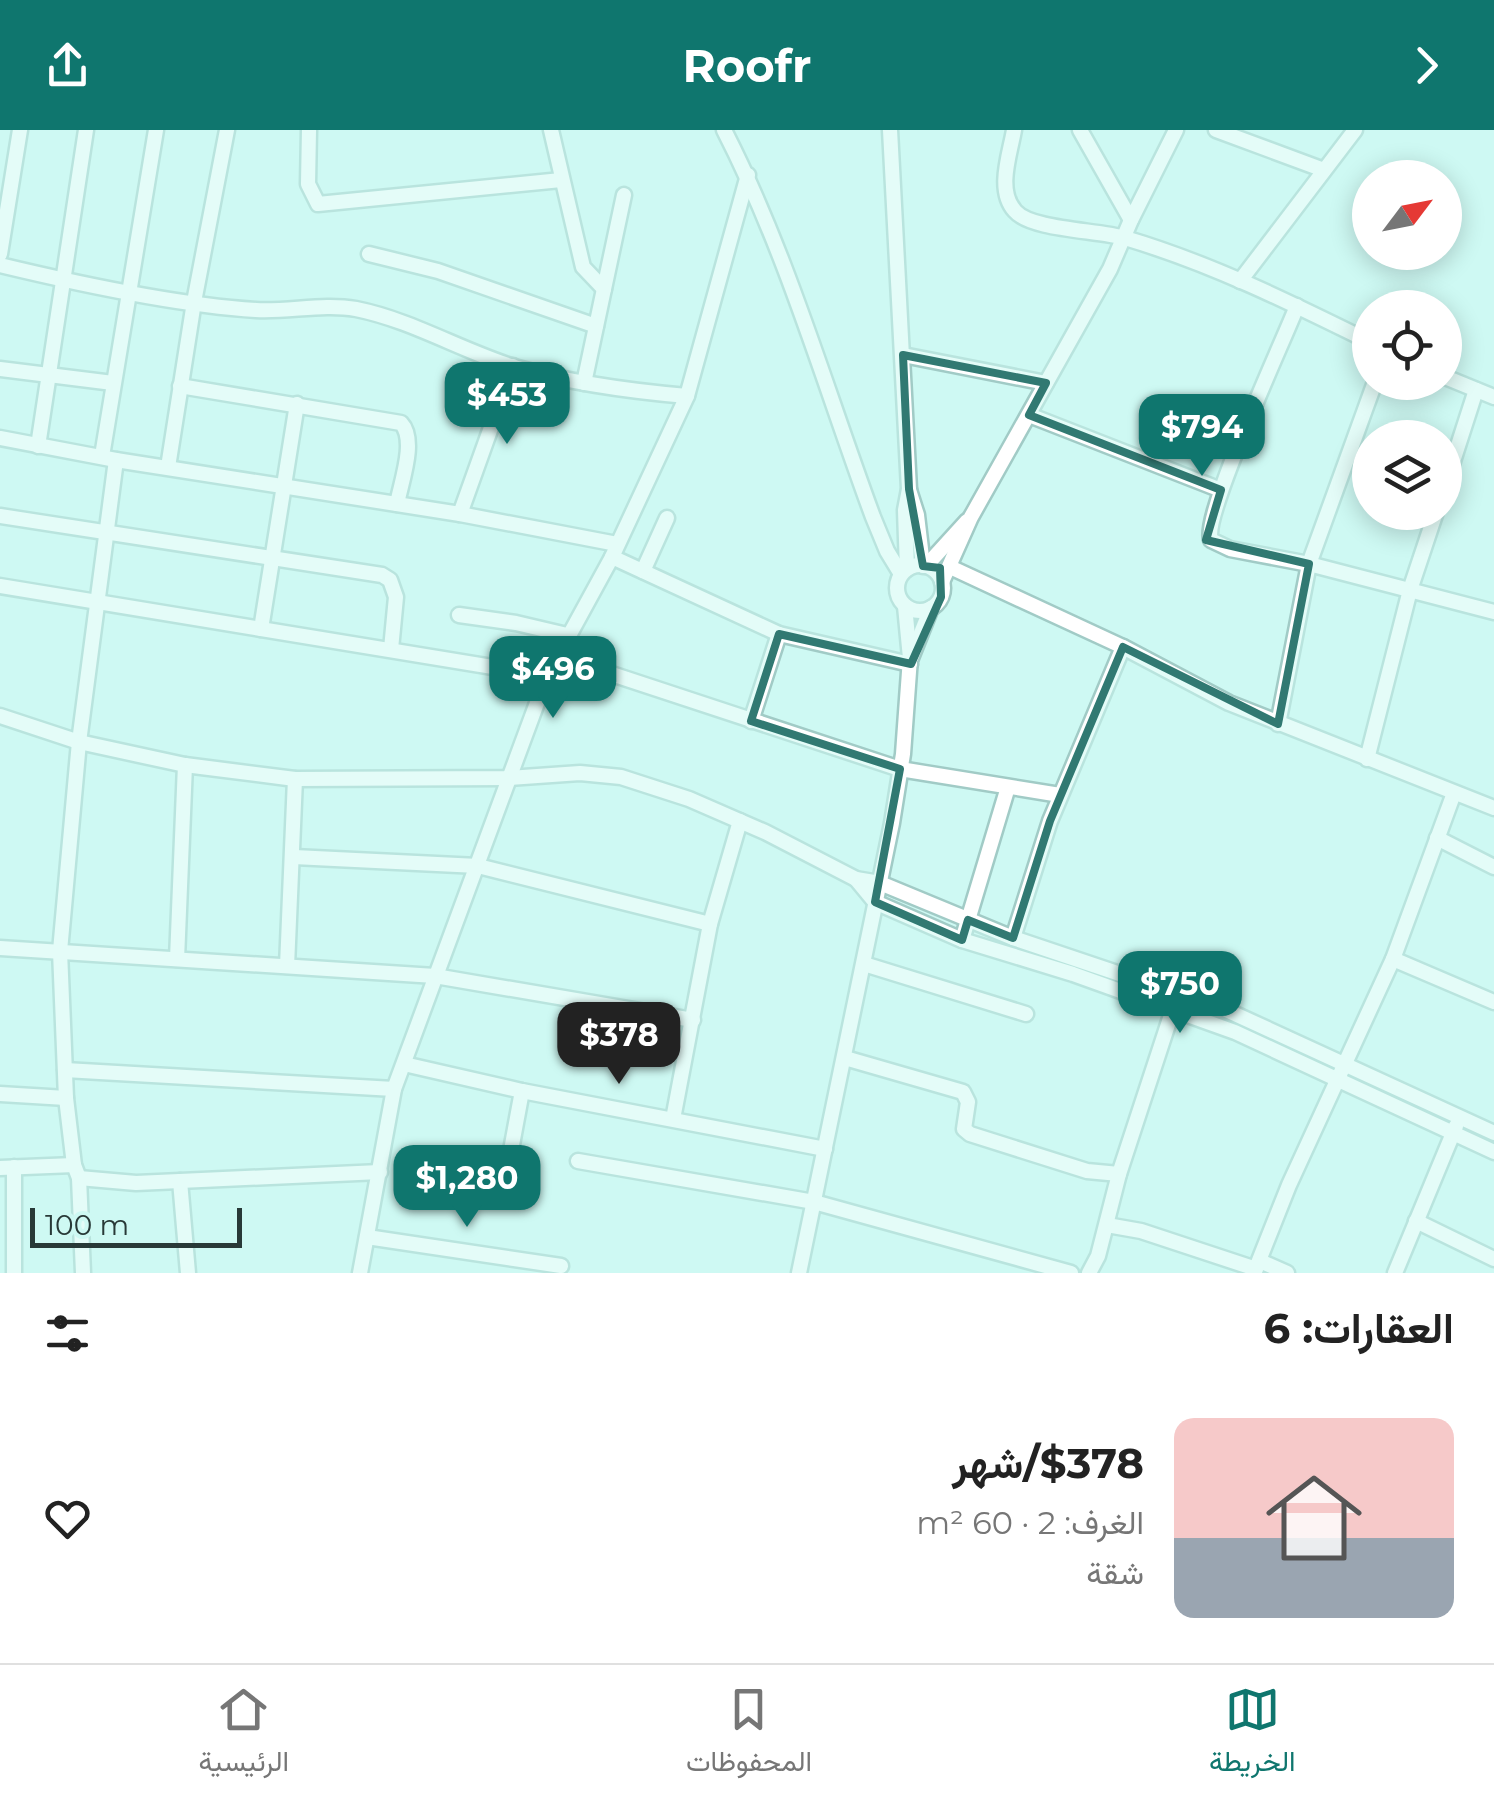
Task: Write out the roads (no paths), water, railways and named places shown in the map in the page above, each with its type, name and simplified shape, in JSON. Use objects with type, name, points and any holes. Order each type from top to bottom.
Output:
[{"type":"street","points":[[0,254],[20,130]]},
{"type":"street","points":[[38,446],[86,130]]},
{"type":"street","points":[[83,1273],[64,1070],[60,951],[106,533],[113,383],[156,130]]},
{"type":"street","points":[[168,468],[194,302],[228,130]]},
{"type":"street","points":[[309,130],[308,184],[318,204],[561,180]]},
{"type":"street","points":[[551,130],[583,267],[604,289]]},
{"type":"street","points":[[724,130],[748,176],[789,277],[886,551],[904,572]]},
{"type":"street","points":[[890,130],[909,489],[918,515],[924,566]]},
{"type":"street","points":[[1014,130],[1005,183],[1017,214],[1027,220],[1123,237],[1240,281],[1352,333]]},
{"type":"street","points":[[1080,130],[1131,220]]},
{"type":"street","points":[[910,661],[931,608],[941,597],[942,582],[970,517],[1110,269],[1176,130]]},
{"type":"street","points":[[1216,130],[1324,170]]},
{"type":"street","points":[[1240,281],[1355,130]]},
{"type":"street","points":[[360,1273],[394,1089],[547,676],[614,551],[687,396],[748,176]]},
{"type":"street","points":[[584,382],[624,195]]},
{"type":"street","points":[[369,254],[438,270],[596,326]]},
{"type":"street","points":[[0,265],[63,280],[258,310],[352,308],[513,366],[620,390],[687,396]]},
{"type":"street","points":[[1298,306],[1221,490],[1210,527],[1211,540],[1230,549],[1309,564],[1494,612]]},
{"type":"street","points":[[902,355],[1046,383]]},
{"type":"street","points":[[460,514],[513,366]]},
{"type":"street","points":[[0,370],[113,383]]},
{"type":"street","points":[[1462,384],[1494,397]]},
{"type":"street","points":[[180,386],[386,418],[405,425],[408,443],[397,504]]},
{"type":"street","points":[[1462,433],[1476,390]]},
{"type":"street","points":[[1278,724],[1309,564],[1368,400]]},
{"type":"street","points":[[261,629],[297,404]]},
{"type":"street","points":[[1028,415],[1221,490]]},
{"type":"street","points":[[0,438],[460,514],[614,551],[643,571],[779,634],[910,661]]},
{"type":"street","points":[[799,1273],[864,964],[900,769],[910,661],[905,606],[897,593],[904,572],[904,510],[909,489]]},
{"type":"street","points":[[0,516],[375,573],[390,580],[396,597],[391,649]]},
{"type":"street","points":[[904,572],[924,566],[970,517]]},
{"type":"street","points":[[643,571],[667,518]]},
{"type":"street","points":[[1367,759],[1410,590],[1430,530]]},
{"type":"street","points":[[924,566],[935,571],[942,582]]},
{"type":"street","points":[[950,567],[1123,647],[1230,703],[1494,808]]},
{"type":"street","points":[[0,586],[547,676]]},
{"type":"street","points":[[905,606],[920,612],[931,608]]},
{"type":"street","points":[[459,614],[567,635]]},
{"type":"street","points":[[751,721],[779,634]]},
{"type":"street","points":[[1013,938],[1060,795],[1123,647]]},
{"type":"street","points":[[556,656],[900,769],[1060,795]]},
{"type":"street","points":[[0,716],[80,742],[185,765],[295,780],[508,778],[580,773],[622,777],[690,798],[856,879],[880,883],[1013,938],[1224,1009],[1494,1134]]},
{"type":"street","points":[[177,959],[185,765]]},
{"type":"street","points":[[287,966],[295,780]]},
{"type":"street","points":[[962,940],[1008,787]]},
{"type":"street","points":[[1257,1268],[1289,1185],[1393,959],[1454,793]]},
{"type":"street","points":[[673,1120],[710,924],[740,821]]},
{"type":"street","points":[[1437,838],[1494,867]]},
{"type":"street","points":[[294,857],[478,866],[710,924]]},
{"type":"street","points":[[856,879],[875,902],[962,940],[1235,1032],[1494,1152]]},
{"type":"street","points":[[0,948],[436,976],[693,1020]]},
{"type":"street","points":[[1393,959],[1494,1002]]},
{"type":"street","points":[[864,964],[1026,1014]]},
{"type":"street","points":[[1089,1273],[1098,1256],[1118,1174],[1178,993]]},
{"type":"street","points":[[844,1058],[963,1092],[968,1102],[964,1129],[970,1134],[1088,1171],[1118,1174]]},
{"type":"street","points":[[404,1064],[522,1092],[826,1148]]},
{"type":"street","points":[[64,1070],[394,1089]]},
{"type":"street","points":[[506,1177],[522,1092]]},
{"type":"street","points":[[0,1094],[66,1098]]},
{"type":"street","points":[[1395,1273],[1460,1116]]},
{"type":"street","points":[[578,1161],[814,1202],[1071,1273]]},
{"type":"street","points":[[14,1273],[7,1168],[76,1172],[136,1183],[380,1172]]},
{"type":"street","points":[[180,1181],[188,1273]]},
{"type":"street","points":[[1416,1220],[1494,1260]]},
{"type":"street","points":[[1106,1226],[1141,1231],[1257,1268],[1287,1273]]},
{"type":"street","points":[[367,1237],[561,1266]]}]
